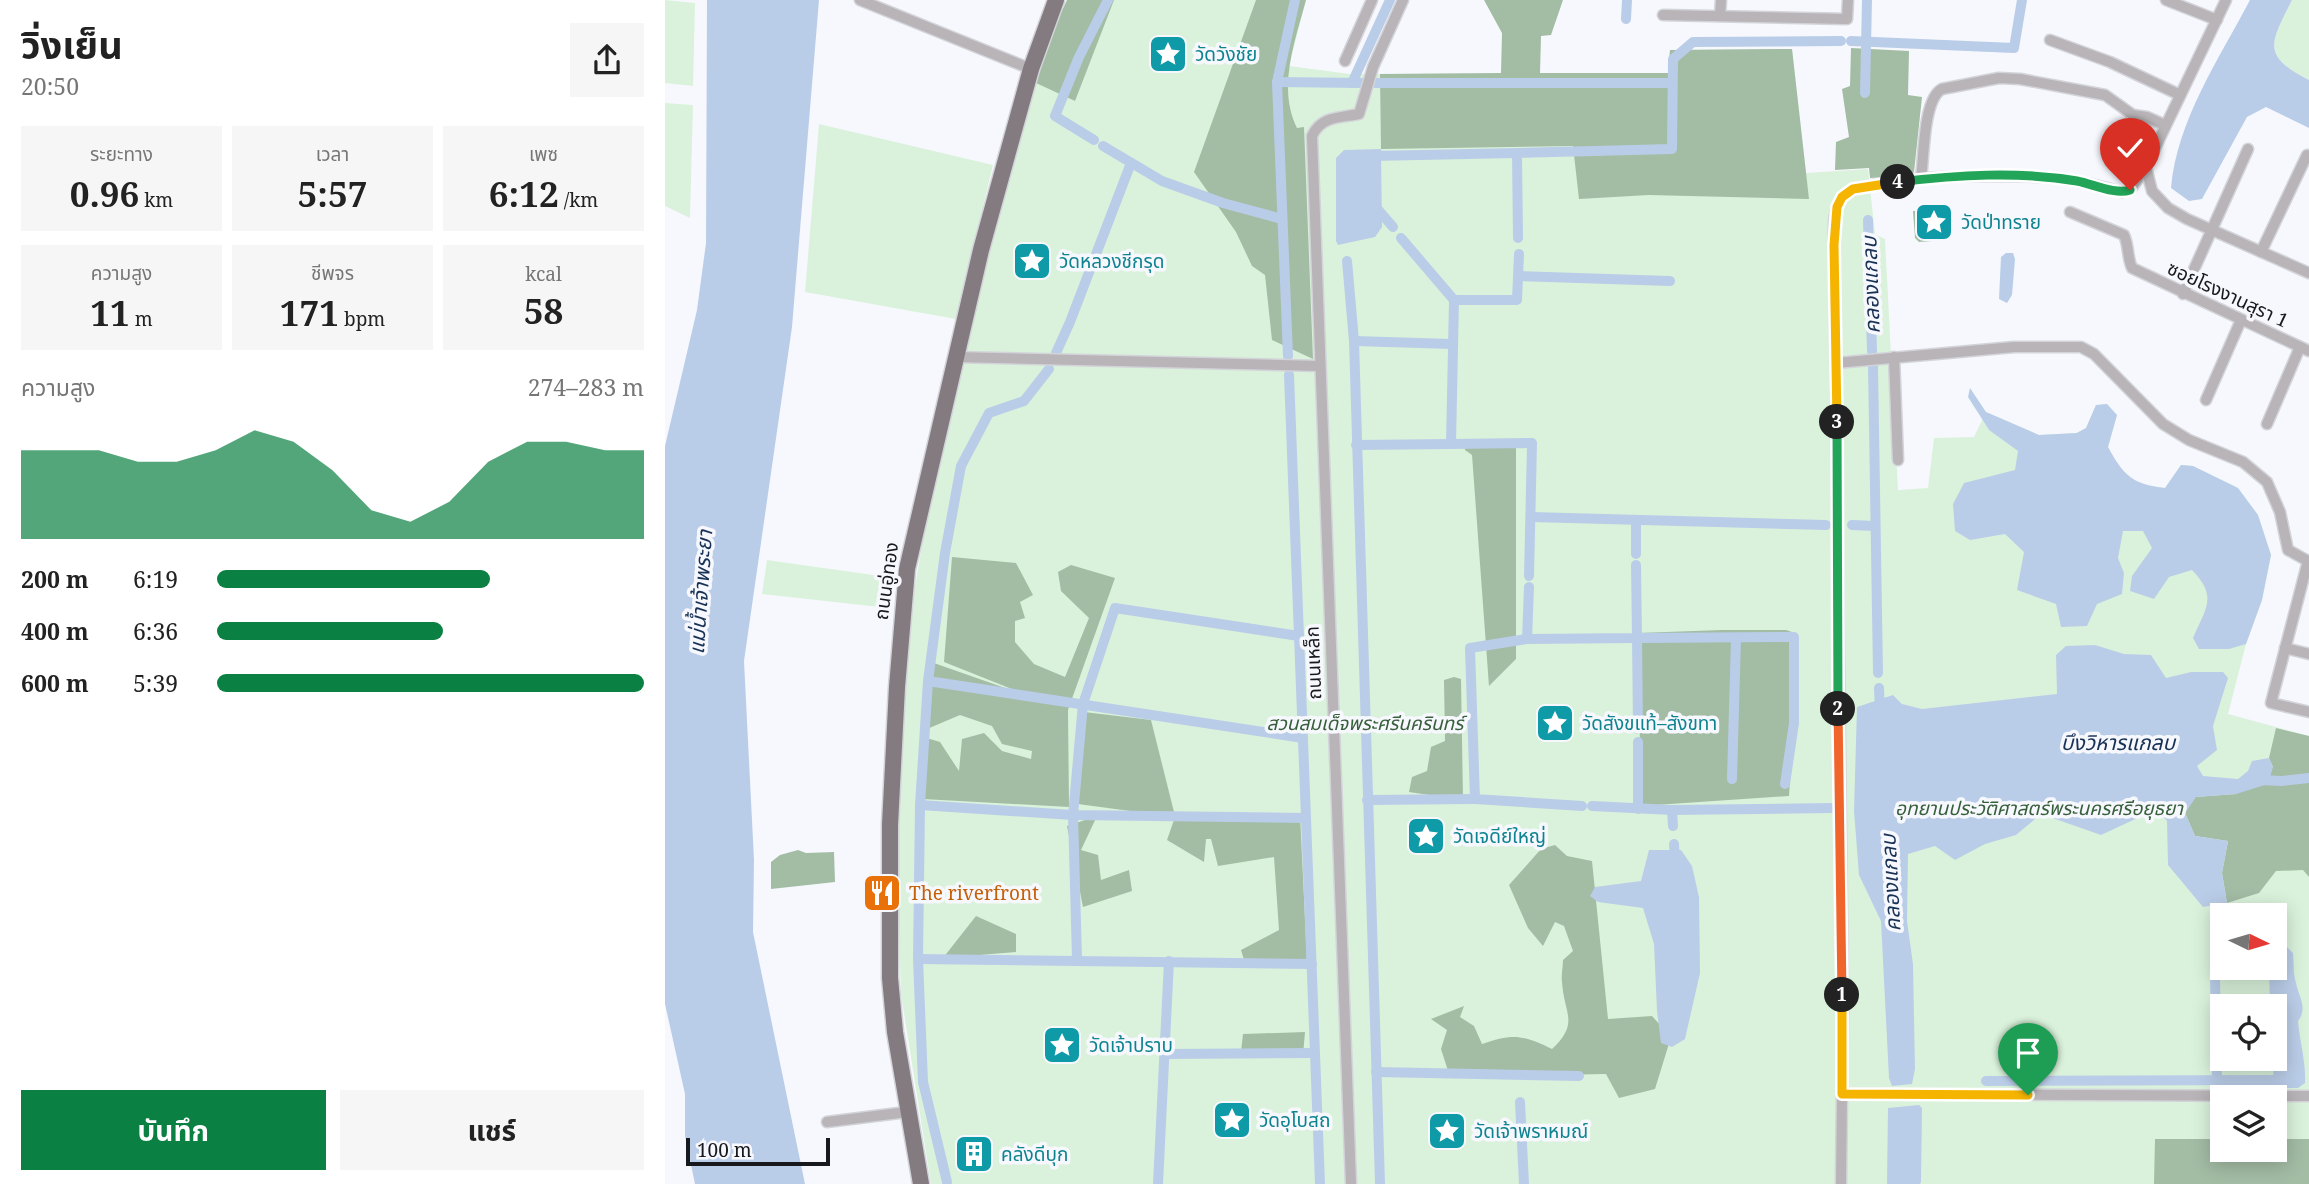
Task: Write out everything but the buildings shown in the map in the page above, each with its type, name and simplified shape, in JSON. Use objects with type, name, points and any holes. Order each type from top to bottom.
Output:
[{"type":"main road","name":"ถนนอู่ทอง","points":[[921,1184],[907,1112],[890,978],[890,825],[894,730],[907,569],[981,250],[1031,69],[1056,0]]},
{"type":"street","points":[[860,0],[1031,69]]},
{"type":"street","points":[[1345,61],[1372,0]]},
{"type":"street","name":"ถนนเหล็ก","points":[[1351,1184],[1312,141],[1317,125],[1359,114],[1373,67],[1403,0]]},
{"type":"street","points":[[1720,16],[1721,0]]},
{"type":"street","points":[[1663,15],[1847,19],[1848,0]]},
{"type":"street","points":[[2165,0],[2217,19]]},
{"type":"street","points":[[1841,1184],[1834,245],[1837,207],[1842,197],[1853,189],[1921,179],[1978,175],[2040,177],[2092,184],[2122,192],[2130,190],[2146,167],[2227,0]]},
{"type":"street","points":[[2050,40],[2110,62],[2180,95]]},
{"type":"street","points":[[1921,179],[1929,107],[1935,93],[1942,89],[1999,78],[2020,79],[2105,95],[2133,115],[2147,117],[2165,125]]},
{"type":"street","points":[[2183,293],[2248,149]]},
{"type":"street","points":[[2261,251],[2307,155]]},
{"type":"street","points":[[2146,167],[2152,191],[2168,208],[2309,272]]},
{"type":"street","name":"ซอยโรงงานสุรา 1","points":[[2070,212],[2124,235],[2132,268],[2305,349]]},
{"type":"street","points":[[2206,400],[2241,320]]},
{"type":"street","points":[[1836,363],[2014,347],[2081,348],[2094,354],[2163,424],[2189,440],[2226,454],[2255,471],[2267,482],[2274,496],[2288,550],[2308,561],[2271,703],[2309,712]]},
{"type":"street","points":[[2267,424],[2305,349]]},
{"type":"street","points":[[955,357],[1319,366]]},
{"type":"street","points":[[1894,357],[1898,460]]},
{"type":"street","points":[[2285,648],[2309,654]]},
{"type":"street","points":[[1842,1094],[2309,1096]]},
{"type":"street","points":[[827,1122],[907,1112]]},
{"type":"green space","points":[[665,0],[695,3],[693,86],[665,83]]},
{"type":"green space","name":"สวนสมเด็จพระศรีนครินทร์","points":[[1067,0],[1306,0],[1289,66],[1350,74],[1668,73],[1670,50],[1792,49],[1806,173],[1868,169],[1875,234],[1885,239],[1898,490],[1928,488],[1934,438],[1974,437],[1986,412],[2039,435],[2076,433],[2086,428],[2096,405],[2107,404],[2117,415],[2108,447],[2118,466],[2140,485],[2165,488],[2181,465],[2193,466],[2238,488],[2258,515],[2271,555],[2262,600],[2246,644],[2228,714],[2309,736],[2309,1184],[931,1184],[901,994],[897,867],[900,763],[913,599],[923,539],[980,285],[1053,30]]},
{"type":"green space","points":[[1067,0],[1114,0],[1075,101],[1036,83],[1053,30]]},
{"type":"green space","points":[[1256,0],[1306,0],[1290,64],[1288,97],[1297,128],[1304,127],[1313,359],[1272,340],[1265,275],[1252,266],[1236,232],[1194,172]]},
{"type":"green space","points":[[1484,0],[1563,0],[1551,35],[1541,36],[1540,73],[1668,73],[1670,50],[1792,49],[1809,199],[1649,195],[1579,199],[1573,146],[1381,149],[1380,74],[1501,73],[1502,33]]},
{"type":"green space","points":[[2292,0],[2309,0],[2309,80],[2283,63],[2274,47],[2279,27]]},
{"type":"green space","points":[[1851,48],[1909,51],[1908,95],[1922,97],[1914,172],[1908,176],[1870,178],[1869,168],[1835,170],[1836,142],[1849,137],[1842,89],[1850,86]]},
{"type":"green space","points":[[665,103],[693,105],[690,218],[665,206]]},
{"type":"green space","points":[[819,124],[993,165],[956,319],[805,292]]},
{"type":"green space","points":[[1913,211],[1937,211],[1941,229],[1932,241],[1919,242],[1915,238]]},
{"type":"green space","points":[[1516,443],[1516,659],[1489,686],[1472,455],[1465,450],[1465,444]]},
{"type":"green space","points":[[952,557],[1016,563],[1033,595],[1020,602],[1025,618],[1015,621],[1015,642],[1034,664],[1065,677],[1089,618],[1061,591],[1058,572],[1071,565],[1115,578],[1068,710],[1069,807],[923,799],[920,736],[940,742],[959,771],[962,739],[984,733],[1002,751],[1031,759],[1032,751],[1002,744],[992,726],[960,715],[927,729],[931,662],[1034,698],[944,662]]},
{"type":"green space","points":[[767,560],[894,578],[889,608],[762,594]]},
{"type":"green space","points":[[1786,630],[1798,637],[1789,796],[1641,806],[1638,633]]},
{"type":"green space","points":[[1454,677],[1461,679],[1463,800],[1409,792],[1412,777],[1427,771],[1431,747],[1445,741],[1444,680]]},
{"type":"green space","points":[[1084,712],[1151,720],[1175,816],[1300,814],[1307,961],[1245,963],[1241,950],[1279,930],[1274,857],[1218,866],[1211,839],[1206,839],[1204,862],[1167,840],[1175,817],[1078,804]]},
{"type":"green space","points":[[2276,728],[2309,736],[2309,877],[2303,870],[2276,871],[2259,893],[2227,903],[2222,873],[2228,841],[2195,836],[2185,813],[2195,797],[2236,794],[2273,767],[2269,758]]},
{"type":"green space","points":[[1097,816],[1081,850],[1098,855],[1101,880],[1129,870],[1132,891],[1083,907],[1067,826]]},
{"type":"green space","points":[[1555,845],[1567,856],[1592,861],[1608,1019],[1652,1016],[1671,1037],[1655,1089],[1619,1098],[1606,1074],[1450,1077],[1441,1049],[1447,1030],[1431,1019],[1464,1006],[1460,1017],[1474,1026],[1482,1044],[1518,1037],[1552,1049],[1566,1032],[1568,1018],[1563,993],[1563,960],[1573,951],[1564,926],[1555,922],[1543,946],[1528,928],[1509,885],[1541,849]]},
{"type":"green space","points":[[798,850],[806,853],[834,852],[835,882],[771,889],[771,862],[780,855]]},
{"type":"green space","points":[[976,916],[1016,934],[1016,952],[943,958]]},
{"type":"green space","points":[[1305,1032],[1303,1055],[1241,1052],[1243,1034]]},
{"type":"green space","points":[[2155,1139],[2210,1139],[2210,1162],[2287,1162],[2287,1139],[2309,1139],[2309,1184],[2154,1184]]},
{"type":"water","name":"แม่น้ำเจ้าพระยา","points":[[707,0],[819,0],[792,327],[744,661],[754,860],[753,932],[805,1184],[695,1184],[685,1136],[685,1094],[665,1004],[665,446],[697,310],[706,243]]},
{"type":"water","points":[[2250,0],[2292,0],[2279,27],[2274,47],[2283,63],[2309,80],[2309,128],[2266,107],[2247,117],[2202,199],[2189,201],[2171,188],[2182,138],[2201,91]]},
{"type":"water","points":[[1381,149],[1382,227],[1375,237],[1338,245],[1336,158],[1344,150]]},
{"type":"water","points":[[2006,253],[2013,253],[2015,259],[2012,295],[2007,303],[1999,299],[2001,257]]},
{"type":"water","points":[[1970,388],[1986,412],[2039,435],[2077,433],[2086,428],[2096,405],[2107,404],[2117,415],[2108,447],[2130,477],[2144,484],[2165,488],[2181,465],[2193,466],[2238,488],[2258,515],[2271,555],[2262,600],[2246,644],[2229,649],[2199,649],[2193,638],[2205,610],[2207,595],[2200,579],[2192,570],[2169,577],[2154,599],[2130,591],[2132,576],[2152,548],[2143,531],[2123,531],[2118,558],[2124,573],[2122,594],[2097,604],[2087,626],[2061,627],[2056,604],[2017,590],[2024,552],[2005,534],[1970,540],[1955,531],[1953,504],[1964,483],[2015,470],[2018,451],[1989,430],[1968,397]]},
{"type":"water","name":"บึงวิหารแกลบ","points":[[2095,645],[2124,654],[2151,655],[2166,678],[2191,672],[2223,672],[2228,678],[2213,726],[2217,750],[2197,766],[2203,776],[2238,779],[2248,771],[2252,761],[2269,758],[2273,767],[2268,784],[2236,794],[2196,797],[2185,813],[2195,836],[2228,841],[2222,873],[2227,903],[2210,903],[2210,906],[2203,907],[2168,865],[2167,821],[2157,809],[2101,835],[2041,814],[2016,835],[1985,844],[1955,860],[1935,846],[1908,854],[1907,921],[1913,964],[1915,1069],[1912,1084],[1892,1086],[1889,1078],[1881,921],[1859,875],[1854,811],[1857,707],[1893,695],[1902,704],[1922,709],[2057,694],[2056,655],[2066,646]]},
{"type":"water","points":[[1649,850],[1681,850],[1692,866],[1699,897],[1700,973],[1685,1039],[1672,1047],[1661,1043],[1654,944],[1643,908],[1598,902],[1590,896],[1595,887],[1641,881]]},
{"type":"water","points":[[2287,947],[2293,953],[2295,979],[2303,1007],[2298,1021],[2305,1083],[2298,1088],[2273,1084],[2273,1071],[2287,1071],[2287,994],[2270,994],[2269,980],[2287,980]]},
{"type":"water","points":[[1919,1105],[1922,1108],[1921,1182],[1887,1184],[1888,1108]]},
{"type":"waterway","points":[[1094,140],[1055,116],[1079,57],[1108,0]]},
{"type":"waterway","points":[[1288,356],[1277,82],[1295,0]]},
{"type":"waterway","points":[[1352,83],[1390,0]]},
{"type":"waterway","points":[[1626,19],[1627,0]]},
{"type":"waterway","name":"คลองแกลบ","points":[[1865,93],[1867,0]]},
{"type":"waterway","points":[[1851,41],[2014,48],[2022,0]]},
{"type":"waterway","points":[[1518,238],[1517,153],[1672,149],[1673,59],[1693,42],[1841,41]]},
{"type":"waterway","points":[[1277,82],[1362,83]]},
{"type":"waterway","points":[[1375,83],[1672,83]]},
{"type":"waterway","points":[[1103,146],[1162,181],[1223,203],[1282,219]]},
{"type":"waterway","points":[[1371,156],[1517,153]]},
{"type":"waterway","points":[[1056,353],[1131,163]]},
{"type":"waterway","points":[[1374,205],[1393,227]]},
{"type":"waterway","name":"คลองแกลบ","points":[[1868,220],[1872,351]]},
{"type":"waterway","points":[[1401,238],[1454,300]]},
{"type":"waterway","points":[[1519,254],[1517,300],[1454,300],[1451,444],[1532,443],[1529,576]]},
{"type":"waterway","points":[[1347,261],[1354,341],[1380,1184]]},
{"type":"waterway","points":[[1519,276],[1670,281]]},
{"type":"waterway","points":[[1354,341],[1452,344]]},
{"type":"waterway","name":"คลองแกลบ","points":[[1873,366],[1878,673]]},
{"type":"waterway","points":[[947,1182],[923,1082],[918,959],[920,805],[928,681],[945,553],[961,466],[989,413],[1024,401],[1049,369]]},
{"type":"waterway","points":[[1289,375],[1320,1184]]},
{"type":"waterway","points":[[1356,445],[1451,444]]},
{"type":"waterway","points":[[1531,517],[1826,525]]},
{"type":"waterway","points":[[1636,520],[1636,554]]},
{"type":"waterway","points":[[1852,525],[1874,526]]},
{"type":"waterway","points":[[1527,639],[1637,638],[1636,565]]},
{"type":"waterway","points":[[1529,587],[1527,639],[1470,648],[1475,799],[1582,806]]},
{"type":"waterway","points":[[1077,959],[1073,815],[1083,704],[1115,608],[1299,636]]},
{"type":"waterway","points":[[1638,729],[1637,638],[1794,637],[1794,723],[1785,784]]},
{"type":"waterway","points":[[1732,779],[1736,638]]},
{"type":"waterway","points":[[928,681],[1303,738]]},
{"type":"waterway","name":"คลองแกลบ","points":[[1879,688],[1880,712]]},
{"type":"waterway","points":[[1638,742],[1638,809]]},
{"type":"waterway","points":[[2259,780],[2309,778]]},
{"type":"waterway","points":[[1367,800],[1475,799]]},
{"type":"waterway","points":[[920,805],[1073,815],[1306,818]]},
{"type":"waterway","points":[[1592,806],[1672,810],[1831,808]]},
{"type":"waterway","points":[[1672,810],[1673,826]]},
{"type":"waterway","points":[[1674,844],[1675,861]]},
{"type":"waterway","points":[[918,959],[1312,964]]},
{"type":"waterway","points":[[1158,1184],[1169,961]]},
{"type":"waterway","points":[[2215,980],[2217,1080]]},
{"type":"waterway","points":[[1164,1054],[1315,1053]]},
{"type":"waterway","points":[[1376,1072],[1579,1076]]},
{"type":"waterway","points":[[1986,1081],[2284,1080]]},
{"type":"waterway","points":[[1520,1102],[1524,1184]]},
{"type":"place","name":"วัดวังชัย","points":[[1168,54]]},
{"type":"place","name":"วัดป่าทราย","points":[[1934,222]]},
{"type":"place","name":"วัดหลวงชีกรุด","points":[[1032,261]]},
{"type":"place","name":"วัดสังขแท้–สังขทา","points":[[1555,723]]},
{"type":"place","name":"วัดเจดีย์ใหญ่","points":[[1426,836]]},
{"type":"place","name":"The riverfront","points":[[882,893]]},
{"type":"place","name":"วัดเจ้าปราบ","points":[[1062,1045]]},
{"type":"place","name":"วัดอุโบสถ","points":[[1232,1120]]},
{"type":"place","name":"วัดเจ้าพราหมณ์","points":[[1447,1131]]},
{"type":"place","name":"คลังดีบุก","points":[[974,1154]]},
{"type":"route","points":[[2028,1095],[1842,1094],[1835,218],[1842,197],[1853,189],[1921,179],[1978,175],[2040,177],[2092,184],[2122,192],[2130,190]]},
{"type":"park label","name":"อุทยานประวัติศาสตร์พระนครศรีอยุธยา","points":[[2039,808]]}]
